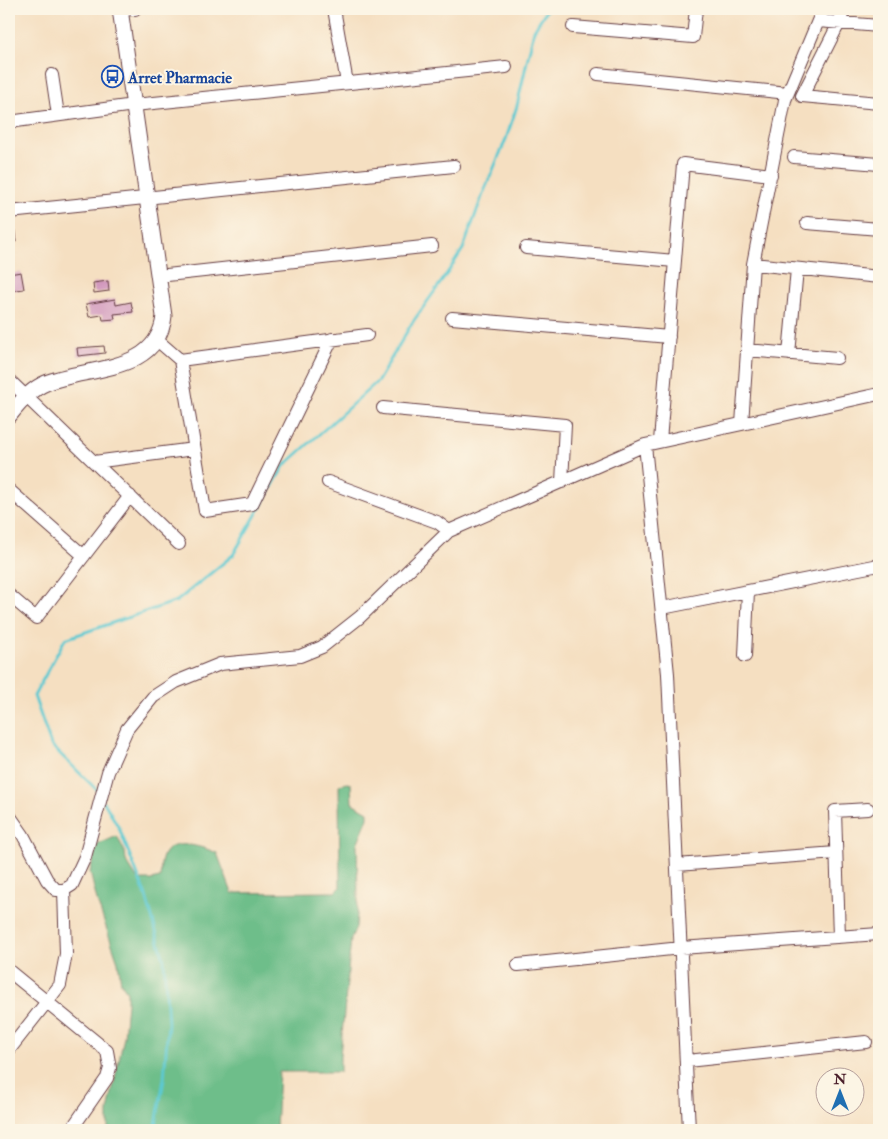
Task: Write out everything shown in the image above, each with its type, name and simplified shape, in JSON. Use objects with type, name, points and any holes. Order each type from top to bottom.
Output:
[{"type":"street","points":[[9,416],[25,396],[45,383],[135,360],[148,350],[163,328],[164,316],[134,105],[125,9]]},
{"type":"street","points":[[334,9],[347,84]]},
{"type":"street","points":[[572,27],[692,37],[696,9]]},
{"type":"street","points":[[742,424],[753,264],[785,100],[823,9]]},
{"type":"street","points":[[844,9],[839,23],[802,96],[879,103]]},
{"type":"street","points":[[818,21],[879,26]]},
{"type":"street","points":[[9,122],[134,105],[506,67]]},
{"type":"street","points":[[52,74],[58,115]]},
{"type":"street","points":[[598,74],[788,93]]},
{"type":"street","points":[[794,157],[879,164]]},
{"type":"street","points":[[660,441],[683,164],[771,175]]},
{"type":"street","points":[[9,212],[454,166]]},
{"type":"street","points":[[807,223],[879,229]]},
{"type":"street","points":[[158,276],[432,246]]},
{"type":"street","points":[[526,248],[675,261]]},
{"type":"street","points":[[753,264],[879,277]]},
{"type":"street","points":[[789,354],[797,269]]},
{"type":"street","points":[[452,318],[669,337]]},
{"type":"street","points":[[180,360],[367,335]]},
{"type":"street","points":[[156,340],[180,360],[205,511],[252,504],[332,339]]},
{"type":"street","points":[[747,350],[837,358]]},
{"type":"street","points":[[9,380],[179,544]]},
{"type":"street","points":[[9,815],[23,835],[46,880],[56,890],[64,890],[72,885],[85,857],[108,772],[127,729],[153,697],[176,682],[220,664],[300,656],[322,646],[360,617],[449,531],[645,445],[879,394]]},
{"type":"street","points":[[383,408],[565,425],[562,482]]},
{"type":"street","points":[[645,445],[668,674],[689,1130]]},
{"type":"street","points":[[94,462],[194,449]]},
{"type":"street","points":[[328,482],[437,522],[449,531]]},
{"type":"street","points":[[9,490],[84,556]]},
{"type":"street","points":[[9,595],[36,618],[130,496]]},
{"type":"street","points":[[662,608],[879,564]]},
{"type":"street","points":[[745,656],[748,591]]},
{"type":"street","points":[[839,937],[835,811],[868,809]]},
{"type":"street","points":[[676,865],[836,853]]},
{"type":"street","points":[[9,1050],[60,985],[66,954],[64,890]]},
{"type":"street","points":[[518,965],[681,948],[879,934]]},
{"type":"street","points":[[9,971],[108,1051],[110,1068],[108,1078],[71,1130]]},
{"type":"street","points":[[686,1061],[866,1042]]},
{"type":"green space","points":[[351,784],[352,803],[368,812],[368,818],[357,844],[358,900],[356,928],[351,939],[340,1072],[279,1072],[276,1130],[108,1130],[108,1111],[124,1037],[127,992],[121,983],[118,962],[97,901],[90,872],[97,845],[117,836],[125,852],[126,861],[138,880],[160,878],[161,861],[166,852],[171,847],[187,845],[217,853],[232,893],[335,892],[340,888],[339,785]]},
{"type":"building","points":[[14,225],[16,242],[9,243],[9,226]]},
{"type":"building","points":[[9,252],[12,252],[13,263],[9,264]]},
{"type":"building","points":[[21,272],[24,289],[9,291],[9,274]]},
{"type":"building","points":[[108,281],[109,291],[94,293],[93,283]]},
{"type":"building","points":[[115,299],[116,305],[131,302],[133,312],[114,314],[115,319],[103,320],[102,315],[89,317],[86,304]]},
{"type":"building","points":[[104,346],[105,353],[78,356],[77,348]]},
{"type":"waterway","points":[[99,792],[51,745],[34,696],[65,639],[177,601],[233,555],[284,466],[378,381],[412,323],[463,249],[517,106],[534,30],[547,9]]},
{"type":"waterway","points":[[104,802],[119,828],[146,896],[164,960],[168,1023],[164,1079],[155,1130]]},
{"type":"place","name":"Arret Pharmacie","points":[[112,77]]}]
